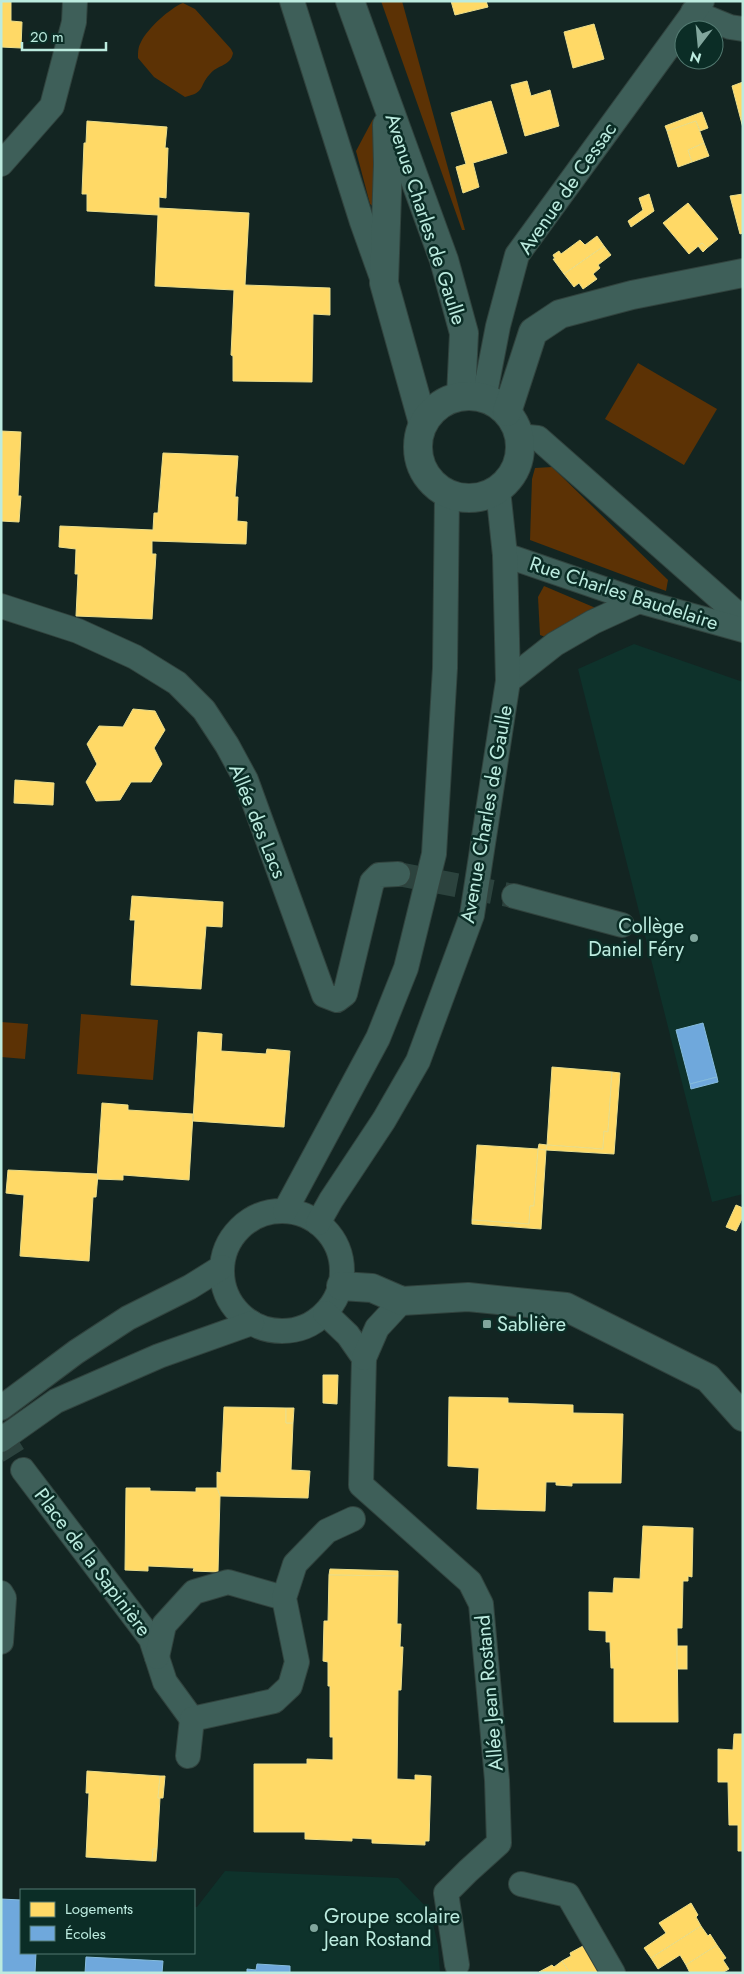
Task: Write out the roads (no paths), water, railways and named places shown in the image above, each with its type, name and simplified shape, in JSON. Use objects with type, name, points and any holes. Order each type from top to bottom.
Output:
[{"type":"street","points":[[1,164],[52,106],[74,22],[75,1]]},
{"type":"street","name":"Avenue Charles de Gaulle","points":[[292,1],[359,213],[384,283],[423,423]]},
{"type":"street","name":"Avenue Charles de Gaulle","points":[[350,1],[444,260],[464,333],[473,397]]},
{"type":"street","points":[[697,7],[730,27],[743,29]]},
{"type":"street","name":"Avenue de Cessac","points":[[473,397],[498,326],[517,255],[697,7]]},
{"type":"street","name":"Avenue Charles de Gaulle","points":[[384,283],[388,164],[387,103]]},
{"type":"street","points":[[743,273],[632,295],[560,314],[533,332],[513,424],[520,444],[518,462],[510,477],[498,490],[482,497],[464,498],[448,494],[433,484],[423,471],[418,455],[418,439],[423,423],[432,410],[446,400],[473,397],[493,402],[513,424],[538,438],[743,619]]},
{"type":"street","name":"Avenue Charles de Gaulle","points":[[318,1223],[384,1120],[418,1061],[472,915],[508,681],[505,555],[498,490]]},
{"type":"street","points":[[285,1211],[378,1038],[406,968],[434,854],[445,668],[448,494]]},
{"type":"street","name":"Rue Charles Baudelaire","points":[[505,555],[639,601],[743,630]]},
{"type":"street","points":[[508,681],[555,644],[593,622],[639,601]]},
{"type":"street","name":"Allée des Lacs","points":[[1,606],[78,631],[136,657],[177,683],[204,710],[227,745],[246,780],[324,995],[337,1000],[345,994],[372,882],[379,875],[398,874]]},
{"type":"street","points":[[514,896],[622,925]]},
{"type":"street","points":[[285,1211],[302,1214],[318,1223],[329,1234],[339,1250],[343,1268],[341,1286],[335,1301],[325,1313],[309,1325],[290,1331],[271,1330],[252,1323],[239,1313],[229,1300],[223,1284],[222,1267],[226,1248],[235,1233],[246,1223],[266,1213],[285,1211]]},
{"type":"street","points":[[1,1408],[76,1352],[128,1318],[190,1287],[222,1267]]},
{"type":"street","points":[[341,1286],[372,1288],[402,1301],[468,1297],[566,1307],[708,1378],[743,1417]]},
{"type":"street","name":"Allée Jean Rostand","points":[[402,1301],[377,1328],[364,1358],[361,1485],[470,1582],[481,1604],[497,1780],[499,1844],[446,1893],[457,1965]]},
{"type":"street","points":[[325,1313],[348,1335],[364,1358]]},
{"type":"street","points":[[1,1440],[56,1401],[159,1356],[252,1323]]},
{"type":"street","name":"Place de la Sapinière","points":[[23,1470],[152,1639],[165,1682],[192,1719]]},
{"type":"street","points":[[188,1756],[192,1719],[274,1701],[290,1686],[297,1662],[284,1598],[295,1564],[327,1531],[353,1519]]},
{"type":"street","name":"Place de la Sapinière","points":[[158,1657],[164,1625],[194,1592],[228,1582],[284,1598]]},
{"type":"street","points":[[1,1593],[4,1598],[1,1642]]},
{"type":"street","points":[[521,1884],[568,1895],[613,1973]]},
{"type":"tunnel","points":[[398,874],[514,896]]},
{"type":"tunnel","points":[[1,1435],[23,1470]]},
{"type":"place","name":"Collège Daniel Féry","points":[[694,938]]},
{"type":"place","name":"Sablière","points":[[487,1324]]},
{"type":"place","name":"Groupe scolaire Jean Rostand","points":[[314,1928]]}]
